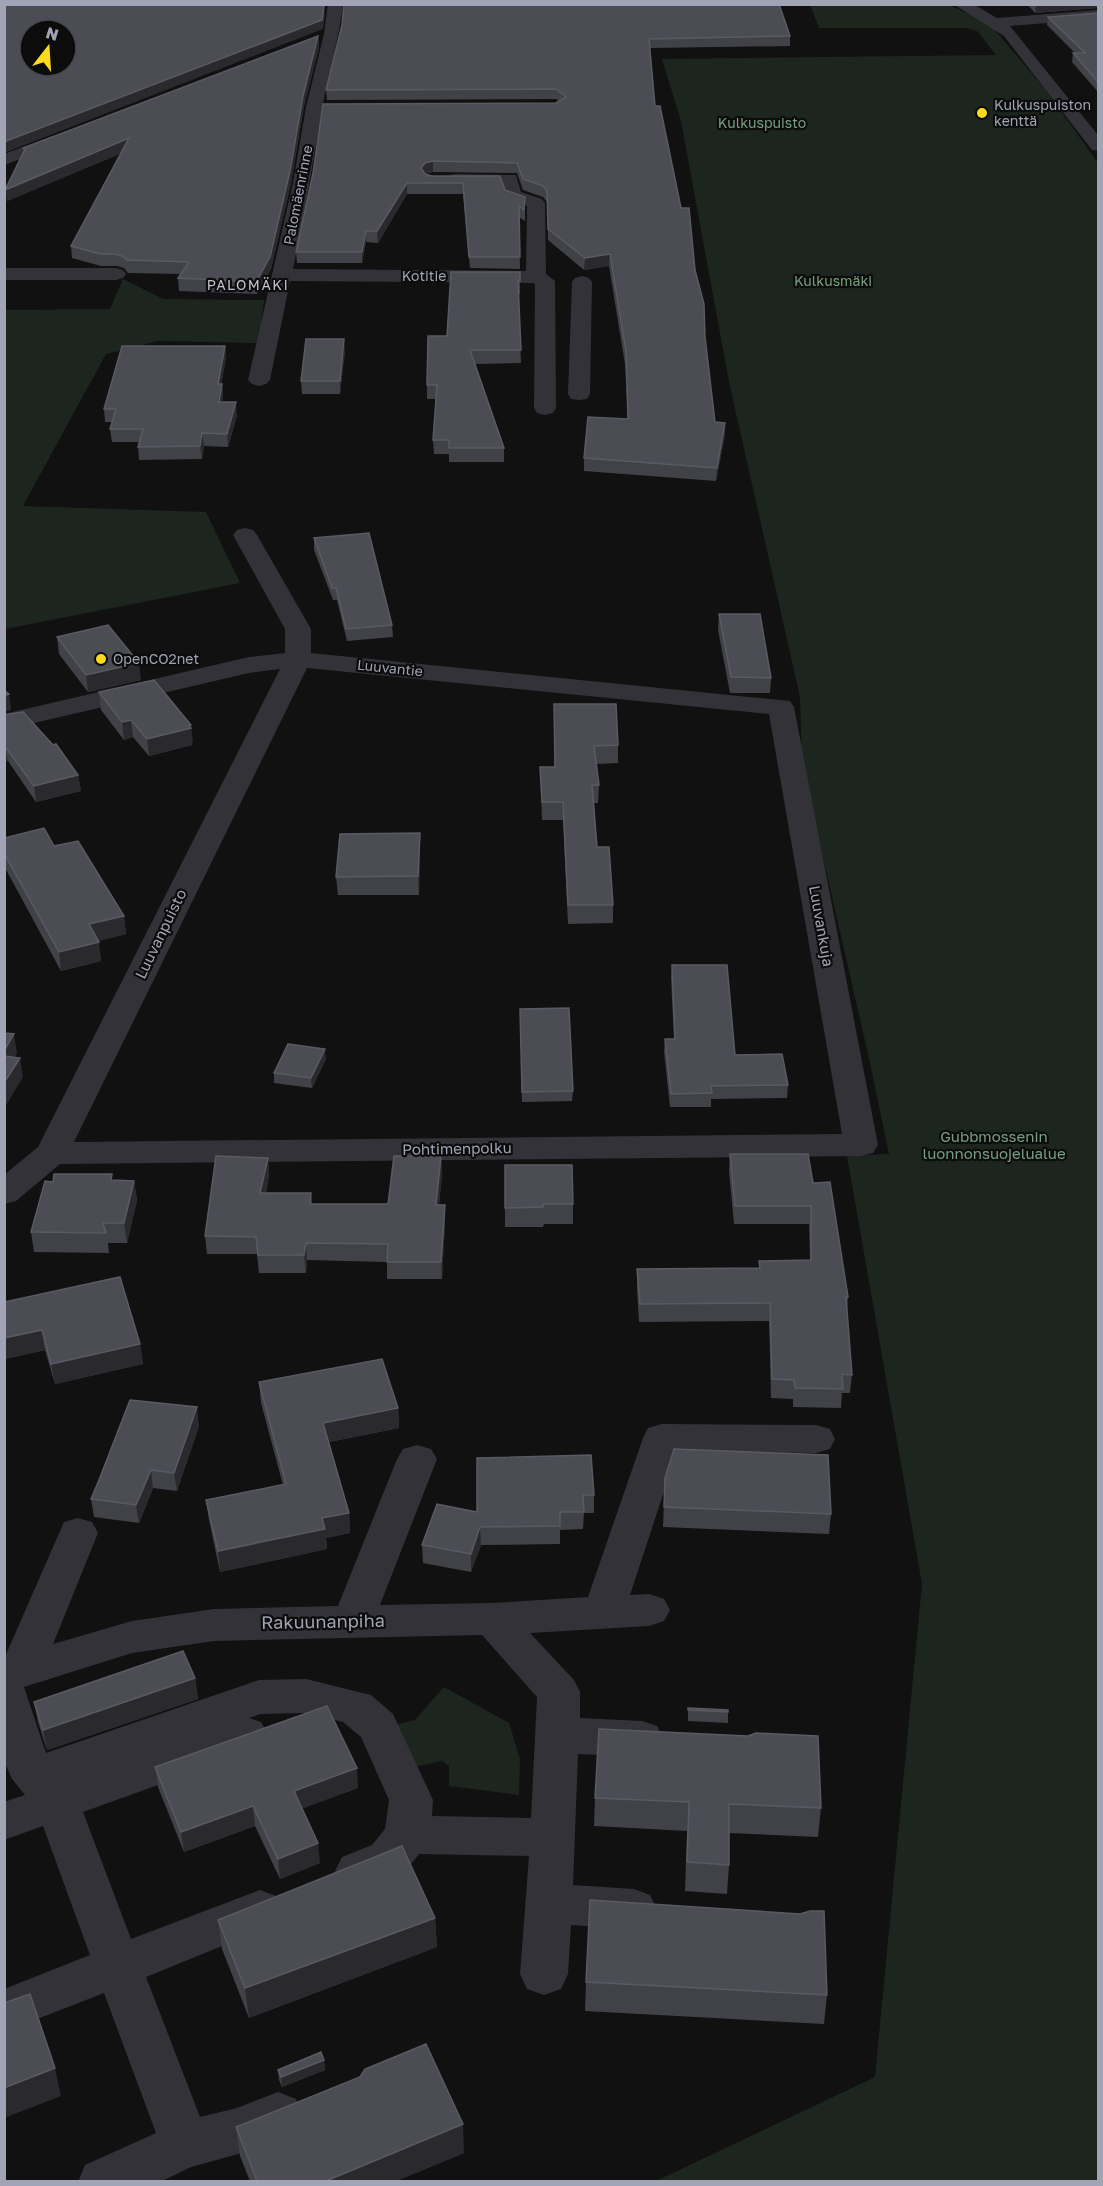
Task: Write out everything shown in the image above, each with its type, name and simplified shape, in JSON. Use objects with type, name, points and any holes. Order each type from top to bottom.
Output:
[{"type":"street","points":[[960,4],[996,23],[1009,33],[1098,146]]},
{"type":"street","points":[[315,8],[335,7]]},
{"type":"street","name":"Palomäenrinne","points":[[259,380],[302,183],[325,36],[335,7]]},
{"type":"street","points":[[996,23],[1098,14]]},
{"type":"street","points":[[314,107],[336,107]]},
{"type":"street","points":[[4,160],[82,130]]},
{"type":"street","points":[[444,179],[510,179],[512,195],[536,203],[536,277],[545,281],[544,408]]},
{"type":"street","points":[[4,274],[116,274]]},
{"type":"street","name":"Kotitie","points":[[283,275],[536,277]]},
{"type":"street","points":[[579,394],[582,282]]},
{"type":"street","points":[[544,334],[581,334]]},
{"type":"street","points":[[245,536],[298,628],[298,659]]},
{"type":"street","name":"Luuvantie","points":[[4,722],[249,665],[298,659],[781,707]]},
{"type":"street","name":"Luuvanpuisto","points":[[4,1193],[52,1153],[298,659]]},
{"type":"street","name":"Luuvankuja","points":[[781,707],[861,1145]]},
{"type":"street","name":"Pohtimenpolku","points":[[52,1153],[861,1145]]},
{"type":"street","points":[[604,1611],[662,1438],[816,1439]]},
{"type":"street","points":[[353,1621],[417,1459]]},
{"type":"street","points":[[78,1533],[10,1679],[31,1779],[119,1967],[185,2145]]},
{"type":"street","name":"Rakuunanpiha","points":[[10,1679],[132,1637],[167,1630],[214,1625],[492,1619],[649,1610]]},
{"type":"street","points":[[492,1619],[559,1692],[544,1974]]},
{"type":"street","points":[[4,1821],[31,1779],[259,1697],[306,1696],[356,1707],[378,1726],[411,1800],[407,1835],[388,1859],[4,2011]]},
{"type":"street","points":[[31,1779],[270,1727]]},
{"type":"street","points":[[557,1735],[675,1740]]},
{"type":"street","points":[[407,1835],[553,1837]]},
{"type":"street","points":[[549,1903],[679,1912]]},
{"type":"street","points":[[103,2181],[185,2145],[238,2131],[323,2097]]},
{"type":"green space","points":[[810,5],[949,5],[989,23],[1045,89],[1098,163],[1098,2181],[654,2182],[875,2077],[922,1584],[847,1156],[889,1154],[802,765],[800,697],[729,382],[681,121],[662,59],[996,55],[977,31],[966,28],[819,28]]},
{"type":"green space","points":[[123,279],[163,299],[264,300],[259,343],[158,341],[106,354],[23,506],[206,512],[240,583],[5,629],[5,310],[110,309]]},
{"type":"green space","points":[[444,1687],[509,1723],[520,1759],[519,1795],[449,1786],[449,1766],[442,1761],[405,1769],[386,1727],[415,1720]]},
{"type":"building","points":[[4,4],[312,4],[324,6],[322,20],[4,142]]},
{"type":"building","points":[[344,4],[779,4],[790,36],[649,39],[655,106],[660,106],[681,208],[689,208],[695,270],[704,304],[705,337],[715,422],[725,423],[717,468],[584,458],[588,417],[628,419],[626,352],[610,254],[585,258],[548,229],[547,191],[543,186],[523,179],[517,163],[433,161],[425,163],[421,168],[425,174],[432,176],[500,176],[505,190],[525,197],[524,210],[519,206],[520,257],[469,257],[463,183],[407,183],[377,231],[366,231],[362,252],[296,252],[313,173],[323,104],[556,103],[566,97],[556,89],[326,90],[342,25]]},
{"type":"building","points":[[1098,13],[1098,82],[1073,53],[1085,53],[1048,17]]},
{"type":"building","points":[[318,36],[303,96],[290,171],[270,257],[256,282],[178,278],[189,262],[127,260],[115,254],[100,254],[71,246],[129,138],[5,190],[25,149],[23,148]]},
{"type":"building","points":[[451,272],[520,272],[520,281],[518,281],[521,350],[470,350],[504,448],[449,448],[449,440],[433,440],[437,385],[427,385],[428,336],[447,336]]},
{"type":"building","points":[[306,339],[344,339],[340,381],[301,381]]},
{"type":"building","points":[[122,346],[225,346],[218,384],[222,384],[219,402],[236,402],[227,434],[202,433],[200,446],[138,447],[143,429],[110,429],[116,409],[104,409]]},
{"type":"building","points":[[369,533],[392,625],[346,629],[336,588],[332,588],[314,538]]},
{"type":"building","points":[[719,614],[760,614],[771,678],[731,677]]},
{"type":"building","points":[[108,625],[139,663],[86,675],[57,637]]},
{"type":"building","points":[[154,680],[191,725],[189,726],[191,728],[147,739],[131,720],[122,722],[99,692]]},
{"type":"building","points":[[554,704],[616,704],[618,745],[594,746],[599,785],[592,785],[597,847],[609,847],[613,905],[568,905],[563,802],[542,802],[540,767],[555,767]]},
{"type":"building","points":[[23,712],[53,745],[56,744],[78,775],[34,786],[4,745],[4,715]]},
{"type":"building","points":[[44,828],[54,846],[78,841],[124,916],[89,924],[99,942],[59,952],[4,853],[4,838]]},
{"type":"building","points":[[420,833],[418,876],[336,877],[340,834]]},
{"type":"building","points":[[672,965],[727,965],[735,1055],[782,1054],[788,1085],[711,1086],[712,1093],[671,1094],[665,1039],[675,1039]]},
{"type":"building","points":[[569,1008],[573,1091],[522,1092],[520,1009]]},
{"type":"building","points":[[4,1033],[14,1034],[4,1051]]},
{"type":"building","points":[[288,1044],[325,1049],[311,1078],[274,1073]]},
{"type":"building","points":[[4,1056],[20,1058],[4,1083]]},
{"type":"building","points":[[730,1154],[808,1154],[813,1183],[830,1182],[848,1297],[846,1297],[852,1375],[842,1374],[843,1389],[795,1388],[794,1380],[772,1379],[770,1303],[640,1304],[637,1269],[760,1268],[759,1261],[811,1260],[811,1206],[735,1206]]},
{"type":"building","points":[[216,1156],[268,1158],[260,1193],[311,1193],[310,1204],[388,1204],[394,1156],[441,1156],[436,1205],[445,1205],[441,1262],[387,1262],[388,1244],[306,1243],[304,1255],[258,1255],[256,1237],[205,1236]]},
{"type":"building","points":[[505,1165],[572,1165],[573,1204],[505,1208]]},
{"type":"building","points":[[54,1174],[112,1174],[111,1180],[134,1181],[124,1223],[103,1223],[106,1233],[31,1232],[45,1181],[53,1182]]},
{"type":"building","points":[[120,1277],[140,1344],[51,1364],[42,1330],[4,1338],[4,1302]]},
{"type":"building","points":[[382,1359],[398,1408],[323,1423],[349,1513],[322,1518],[325,1529],[218,1551],[206,1500],[286,1484],[259,1382]]},
{"type":"building","points":[[130,1400],[197,1407],[174,1473],[151,1470],[136,1505],[91,1499],[99,1480]]},
{"type":"building","points":[[674,1449],[828,1455],[831,1514],[664,1507],[665,1478]]},
{"type":"building","points":[[591,1455],[594,1495],[583,1495],[584,1512],[560,1512],[560,1526],[480,1527],[471,1554],[422,1545],[437,1504],[477,1512],[477,1458]]},
{"type":"building","points":[[183,1651],[195,1678],[43,1730],[34,1702]]},
{"type":"building","points":[[327,1706],[357,1768],[294,1791],[318,1843],[278,1859],[253,1806],[181,1832],[155,1767]]},
{"type":"building","points":[[688,1708],[728,1710],[728,1712],[688,1710]]},
{"type":"building","points":[[599,1729],[748,1736],[756,1733],[818,1736],[821,1808],[729,1804],[729,1865],[687,1862],[689,1802],[595,1798]]},
{"type":"building","points":[[402,1846],[435,1918],[245,1988],[218,1920]]},
{"type":"building","points":[[590,1900],[800,1914],[824,1911],[827,1995],[586,1982]]},
{"type":"building","points":[[30,1994],[55,2068],[4,2088],[4,2003]]},
{"type":"building","points":[[426,2044],[463,2124],[326,2181],[257,2181],[236,2127],[360,2077],[365,2069]]},
{"type":"building","points":[[321,2052],[324,2060],[281,2077],[278,2070]]},
{"type":"place","name":"Kulkuspuiston kenttä","points":[[982,113]]},
{"type":"place","name":"OpenCO2net","points":[[101,659]]},
{"type":"district","name":"PALOMÄKI","points":[[248,285]]},
{"type":"park label","name":"Kulkuspuisto","points":[[762,123]]},
{"type":"park label","name":"Kulkusmäki","points":[[833,281]]},
{"type":"park label","name":"Gubbmossenin luonnonsuojelualue","points":[[994,1146]]}]
